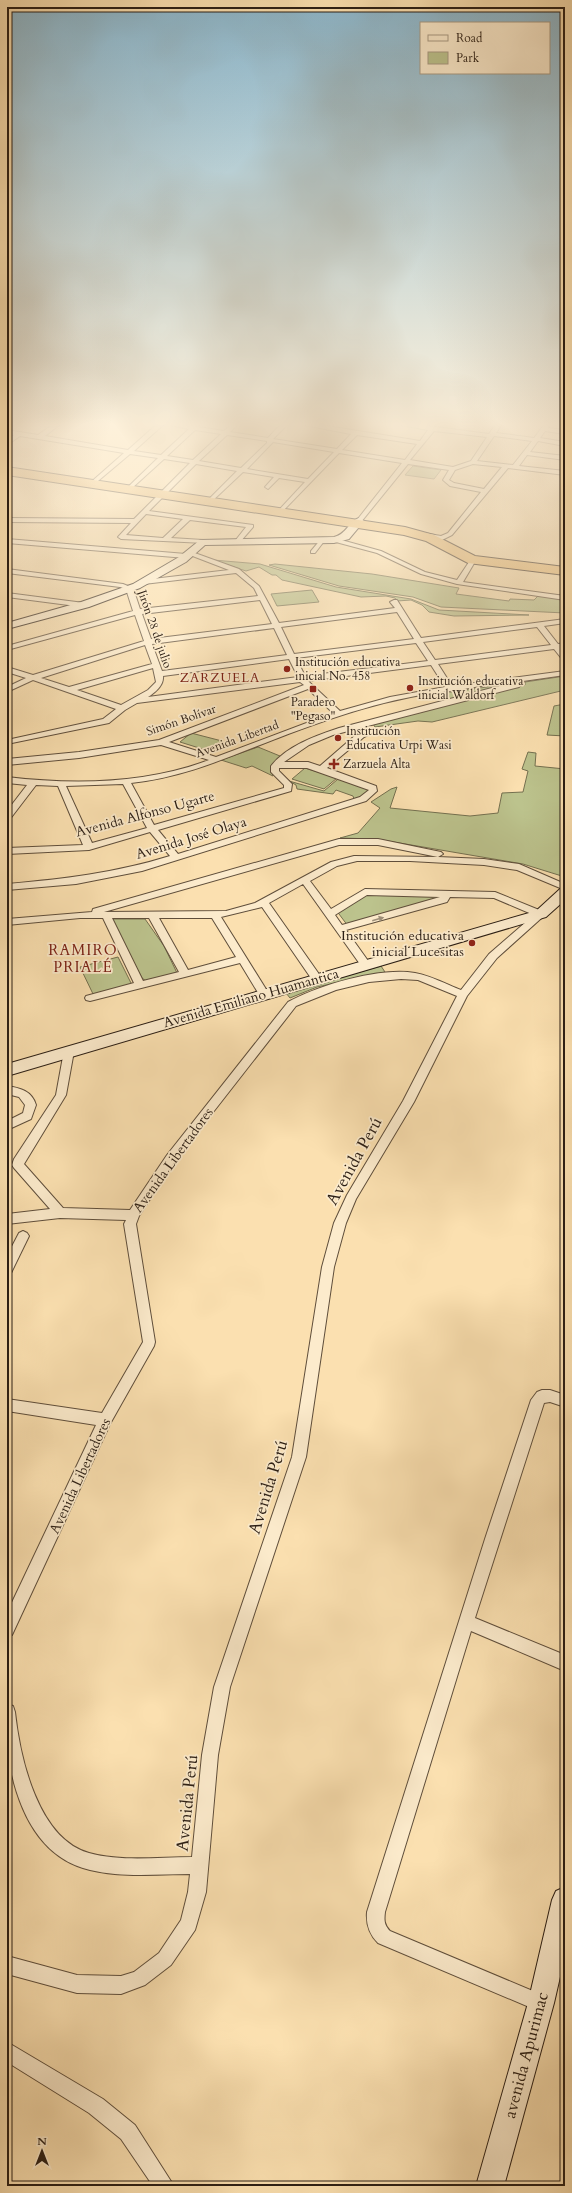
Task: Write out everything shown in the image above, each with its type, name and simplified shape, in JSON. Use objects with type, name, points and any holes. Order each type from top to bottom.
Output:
[{"type":"highway","points":[[384,527],[421,535],[444,542],[473,560],[565,571]]},
{"type":"highway","points":[[398,527],[418,530],[472,555],[565,566]]},
{"type":"street","points":[[7,541],[111,547],[130,527]]},
{"type":"street","points":[[165,540],[178,527]]},
{"type":"street","points":[[238,541],[251,527]]},
{"type":"street","points":[[121,537],[202,542],[334,540],[346,537],[354,527]]},
{"type":"street","points":[[444,542],[456,527]]},
{"type":"street","points":[[7,538],[189,555],[238,570],[257,587],[263,597],[303,680],[340,714]]},
{"type":"street","points":[[313,552],[322,540]]},
{"type":"street","points":[[334,540],[379,552],[423,573],[459,584],[565,598]]},
{"type":"street","points":[[7,626],[84,605],[144,582],[189,555],[202,542]]},
{"type":"street","points":[[459,584],[473,560]]},
{"type":"street","points":[[144,582],[238,570]]},
{"type":"street","name":"Jirón 28 de julio","points":[[7,571],[121,585],[129,588],[159,674],[160,682],[157,687],[122,708],[106,720],[7,742]]},
{"type":"street","points":[[7,595],[84,605]]},
{"type":"street","points":[[7,648],[137,612],[263,597]]},
{"type":"street","points":[[394,602],[417,640],[450,689]]},
{"type":"street","points":[[7,690],[34,678],[148,642],[399,610]]},
{"type":"street","points":[[159,674],[565,621]]},
{"type":"street","points":[[538,624],[565,657]]},
{"type":"street","points":[[134,701],[565,645]]},
{"type":"street","points":[[69,690],[155,664]]},
{"type":"street","points":[[7,669],[122,708]]},
{"type":"street","name":"Avenida Libertad","points":[[7,780],[62,784],[159,776],[187,770],[340,714],[383,701],[450,689],[565,673]]},
{"type":"street","points":[[276,765],[287,755],[337,730],[367,724],[516,685],[519,683],[519,680]]},
{"type":"street","name":"Simón Bolívar","points":[[7,762],[79,756],[161,742],[310,686]]},
{"type":"street","points":[[276,765],[308,765],[321,769],[361,735],[367,732]]},
{"type":"street","points":[[161,742],[215,759]]},
{"type":"street","name":"Avenida Alfonso Ugarte","points":[[7,851],[89,847],[288,789],[288,784],[274,771],[276,765]]},
{"type":"street","name":"Avenida José Olaya","points":[[7,887],[76,881],[105,876],[176,857],[363,799],[373,791],[374,788],[321,769]]},
{"type":"street","points":[[125,780],[152,829],[176,857]]},
{"type":"street","points":[[7,817],[33,783]]},
{"type":"street","points":[[62,784],[89,847]]},
{"type":"street","points":[[80,915],[199,883],[314,848],[339,842],[378,842],[519,867],[565,887]]},
{"type":"street","points":[[7,922],[80,915],[215,915],[244,910],[264,902],[334,864],[357,858],[410,858],[484,862]]},
{"type":"street","points":[[304,880],[366,965]]},
{"type":"street","points":[[330,914],[365,892],[495,895],[542,914]]},
{"type":"street","name":"Avenida Perú","points":[[7,1964],[78,1984],[121,1985],[139,1979],[165,1959],[189,1924],[197,1892],[198,1865],[205,1818],[210,1755],[222,1687],[299,1457],[328,1267],[340,1223],[351,1198],[408,1102],[463,994],[493,956],[565,892]]},
{"type":"street","points":[[340,929],[444,900],[446,894]]},
{"type":"street","points":[[264,902],[316,979]]},
{"type":"street","points":[[152,914],[185,974]]},
{"type":"street","name":"Avenida Emiliano Huamantica","points":[[7,1070],[542,914]]},
{"type":"street","points":[[106,915],[140,985]]},
{"type":"street","points":[[215,915],[264,994]]},
{"type":"street","points":[[90,998],[243,959]]},
{"type":"street","name":"Avenida Libertadores","points":[[7,1630],[105,1420],[149,1342],[130,1232],[130,1224],[134,1215],[171,1158],[292,1004],[311,994],[347,984],[403,975],[415,977],[463,994]]},
{"type":"street","points":[[60,1213],[18,1165],[20,1159],[61,1095],[68,1051]]},
{"type":"street","points":[[7,1090],[23,1094],[31,1104],[27,1116],[7,1126]]},
{"type":"street","points":[[7,1219],[60,1213],[134,1215]]},
{"type":"street","points":[[7,1269],[23,1236]]},
{"type":"street","points":[[541,2003],[384,1937],[378,1932],[375,1925],[376,1912],[538,1400],[542,1396],[550,1396],[565,1401]]},
{"type":"street","points":[[7,1405],[105,1420]]},
{"type":"street","points":[[467,1622],[565,1663]]},
{"type":"street","points":[[7,1712],[22,1787],[33,1812],[46,1835],[63,1850],[88,1861],[118,1865],[198,1865]]},
{"type":"street","name":"avenida Apurimac","points":[[490,2186],[541,2003],[565,1900]]},
{"type":"street","points":[[7,2051],[96,2106],[128,2132],[164,2186]]},
{"type":"green space","points":[[213,560],[260,564],[336,587],[411,599],[439,610],[529,615],[454,616],[429,612],[422,605],[411,600],[397,601],[395,598],[386,596],[361,597],[282,580],[276,575],[272,575],[259,567],[246,571]]},
{"type":"green space","points":[[275,564],[372,574],[459,588],[456,594],[509,601],[510,599],[534,600],[539,595],[565,598],[565,613],[441,607],[413,597],[339,586],[269,565]]},
{"type":"green space","points":[[312,590],[319,602],[277,606],[271,594]]},
{"type":"green space","points":[[565,676],[565,690],[432,722],[418,721],[375,727],[373,724],[525,685],[525,682]]},
{"type":"green space","points":[[509,684],[443,701],[436,694]]},
{"type":"green space","points":[[565,704],[565,736],[547,735],[554,706]]},
{"type":"green space","points":[[191,733],[222,741],[212,752],[180,742]]},
{"type":"green space","points":[[258,747],[280,756],[271,767],[273,776],[252,766],[246,768],[221,760]]},
{"type":"green space","points":[[528,752],[536,753],[535,766],[565,769],[565,877],[523,864],[376,839],[340,838],[358,833],[380,808],[371,802],[391,789],[397,787],[390,808],[470,816],[498,813],[502,793],[523,792],[528,771],[522,769]]},
{"type":"green space","points":[[305,768],[337,778],[324,789],[292,779]]},
{"type":"green space","points":[[338,779],[369,789],[361,797],[354,799],[353,796],[336,790],[333,794],[297,789],[296,785],[289,781],[324,791]]},
{"type":"green space","points":[[368,893],[441,895],[442,900],[348,926],[336,910]]},
{"type":"green space","points":[[111,919],[145,919],[164,946],[177,973],[146,981],[142,978]]},
{"type":"green space","points":[[118,957],[132,985],[94,996],[80,967]]},
{"type":"green space","points":[[381,966],[385,972],[317,987],[290,998],[286,993]]},
{"type":"place","name":"Institución educativa inicial No. 458","points":[[287,669]]},
{"type":"place","name":"Institución educativa inicial Waldorf","points":[[410,688]]},
{"type":"place","name":"Paradero \"Pegaso\"","points":[[313,689]]},
{"type":"place","name":"Institución Educativa Urpi Wasi","points":[[338,738]]},
{"type":"place","name":"Zarzuela Alta","points":[[334,764]]},
{"type":"place","name":"Institución educativa inicial Lucesitas","points":[[472,943]]},
{"type":"district","name":"ZARZUELA","points":[[220,678]]},
{"type":"district","name":"RAMIRO PRIALÉ","points":[[83,958]]}]
